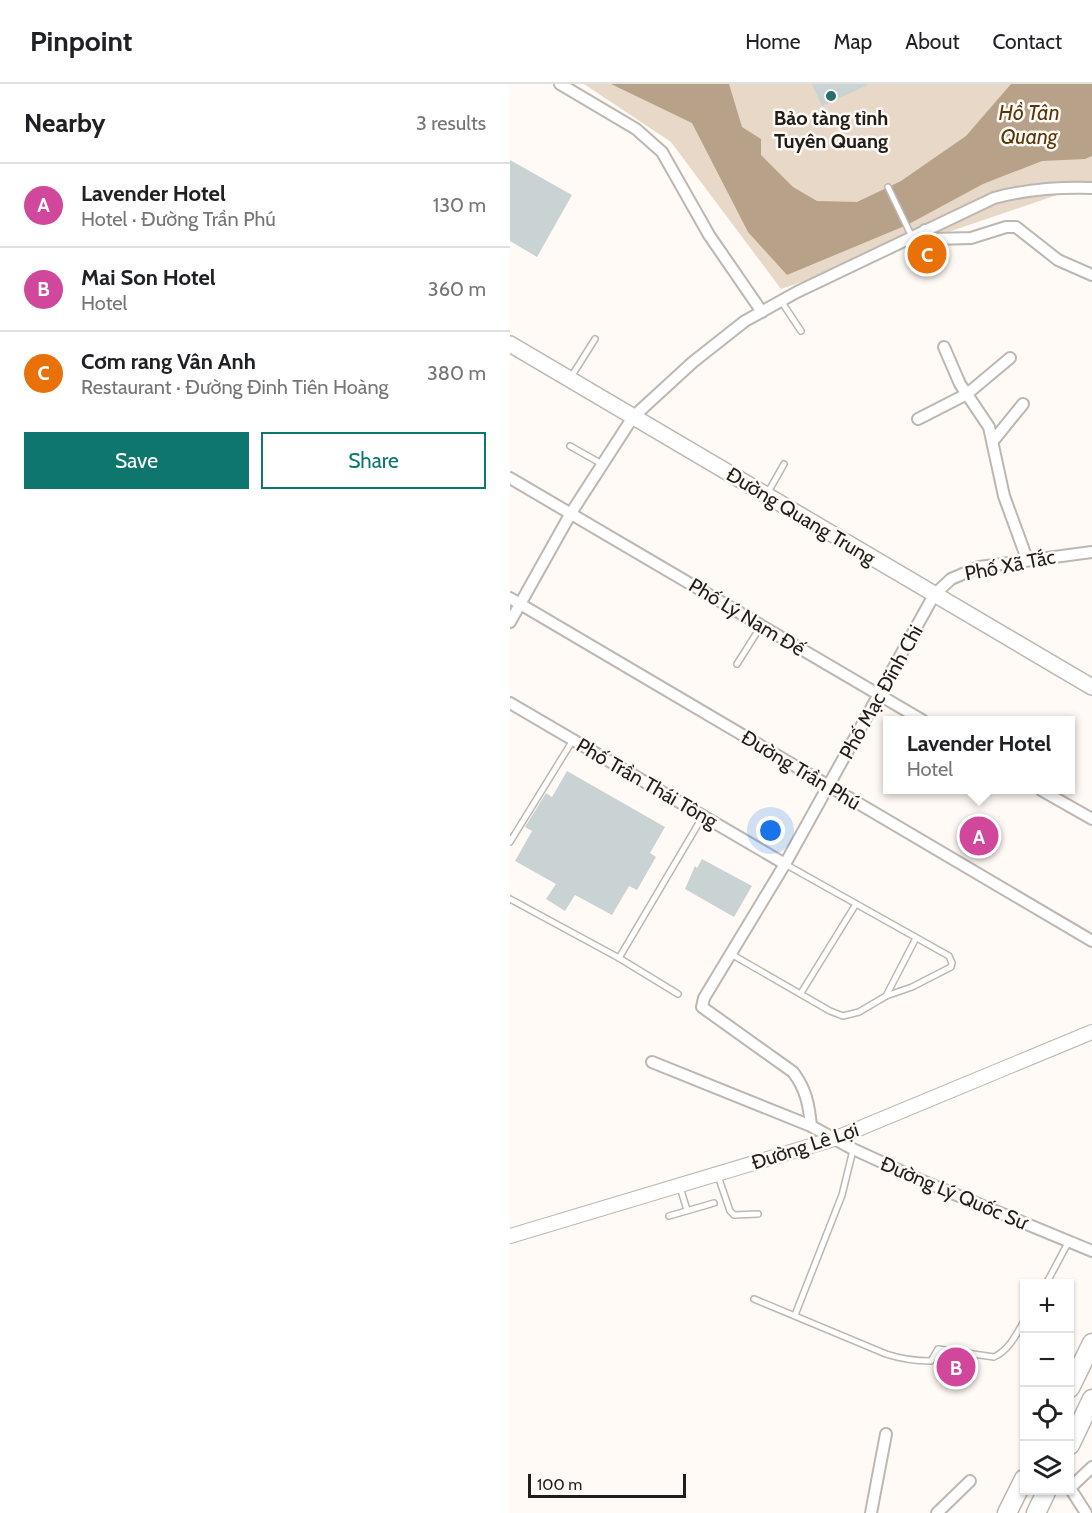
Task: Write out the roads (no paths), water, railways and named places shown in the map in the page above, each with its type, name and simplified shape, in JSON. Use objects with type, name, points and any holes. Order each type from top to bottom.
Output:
[{"type":"highway","points":[[1070,1387],[1092,1343]]},
{"type":"highway","points":[[1071,1441],[1092,1399]]},
{"type":"highway","points":[[1007,1513],[1020,1487]]},
{"type":"highway","points":[[1036,1513],[1045,1495]]},
{"type":"main road","name":"Đường Quang Trung","points":[[510,344],[1092,687]]},
{"type":"street","points":[[560,84],[636,129],[662,152],[709,235],[762,312]]},
{"type":"street","points":[[510,622],[571,513],[633,417],[693,362],[745,321],[781,301],[994,198],[1045,189],[1092,188]]},
{"type":"street","points":[[925,231],[933,238],[971,238],[1006,227],[1016,227],[1027,233],[1058,260],[1092,275]]},
{"type":"street","points":[[944,347],[967,394],[986,419],[993,441],[994,458],[1004,496],[1027,559]]},
{"type":"street","points":[[918,419],[967,394],[1010,358]]},
{"type":"street","points":[[993,441],[1023,404]]},
{"type":"street","name":"Phố Lý Nam Đế","points":[[510,478],[915,716]]},
{"type":"street","name":"Phố Xã Tắc","points":[[934,595],[951,579],[966,571],[1027,559],[1092,552]]},
{"type":"street","name":"Phố Mạc Đĩnh Chi","points":[[811,1126],[808,1098],[803,1084],[794,1072],[702,1007],[704,998],[784,864],[934,595]]},
{"type":"street","name":"Đường Trần Phú","points":[[510,598],[1092,941]]},
{"type":"street","name":"Phố Trần Thái Tông","points":[[510,703],[784,864]]},
{"type":"street","points":[[1050,794],[1092,819]]},
{"type":"street","name":"Đường Lê Lợi","points":[[510,1236],[834,1139],[1092,1032]]},
{"type":"street","name":"Đường Lý Quốc Sư","points":[[652,1062],[811,1126],[853,1149],[925,1182],[1092,1251]]},
{"type":"street","points":[[871,1513],[886,1434]]},
{"type":"street","points":[[1074,1484],[1092,1467]]},
{"type":"street","points":[[937,1513],[970,1481]]},
{"type":"street","points":[[1074,1494],[1086,1513]]},
{"type":"lane","points":[[888,187],[912,237]]},
{"type":"lane","points":[[781,301],[801,331]]},
{"type":"lane","points":[[570,379],[595,339]]},
{"type":"lane","points":[[570,446],[602,464]]},
{"type":"lane","points":[[766,495],[784,464]]},
{"type":"lane","points":[[737,664],[761,626]]},
{"type":"lane","points":[[510,842],[573,740]]},
{"type":"lane","points":[[620,958],[703,816]]},
{"type":"lane","points":[[730,953],[830,1011],[843,1016],[859,1012],[886,996],[919,984],[951,967],[949,956],[784,864]]},
{"type":"lane","points":[[510,899],[620,958],[678,994]]},
{"type":"lane","points":[[801,993],[856,904]]},
{"type":"lane","points":[[886,996],[916,938]]},
{"type":"lane","points":[[795,1315],[842,1195],[853,1149]]},
{"type":"lane","points":[[717,1174],[730,1211],[734,1215],[758,1214]]},
{"type":"lane","points":[[680,1185],[687,1210]]},
{"type":"lane","points":[[669,1216],[714,1203]]},
{"type":"lane","points":[[1049,1279],[1069,1241]]},
{"type":"lane","points":[[754,1299],[901,1359],[931,1361],[938,1349],[994,1357],[1002,1353],[1020,1328]]},
{"type":"water","name":"Hồ Tân Quang","points":[[611,84],[729,84],[742,127],[761,139],[761,155],[793,187],[817,201],[857,202],[901,181],[966,136],[1011,84],[1092,84],[1092,156],[1085,159],[1042,161],[983,184],[907,225],[787,275],[748,232],[692,123]]},
{"type":"place","name":"Bảo tàng tỉnh Tuyên Quang","points":[[831,96]]},
{"type":"place","name":"Cơm rang Vân Anh","points":[[927,254]]},
{"type":"place","name":"Lavender Hotel","points":[[979,836]]},
{"type":"place","name":"Mai Son Hotel","points":[[956,1367]]}]
